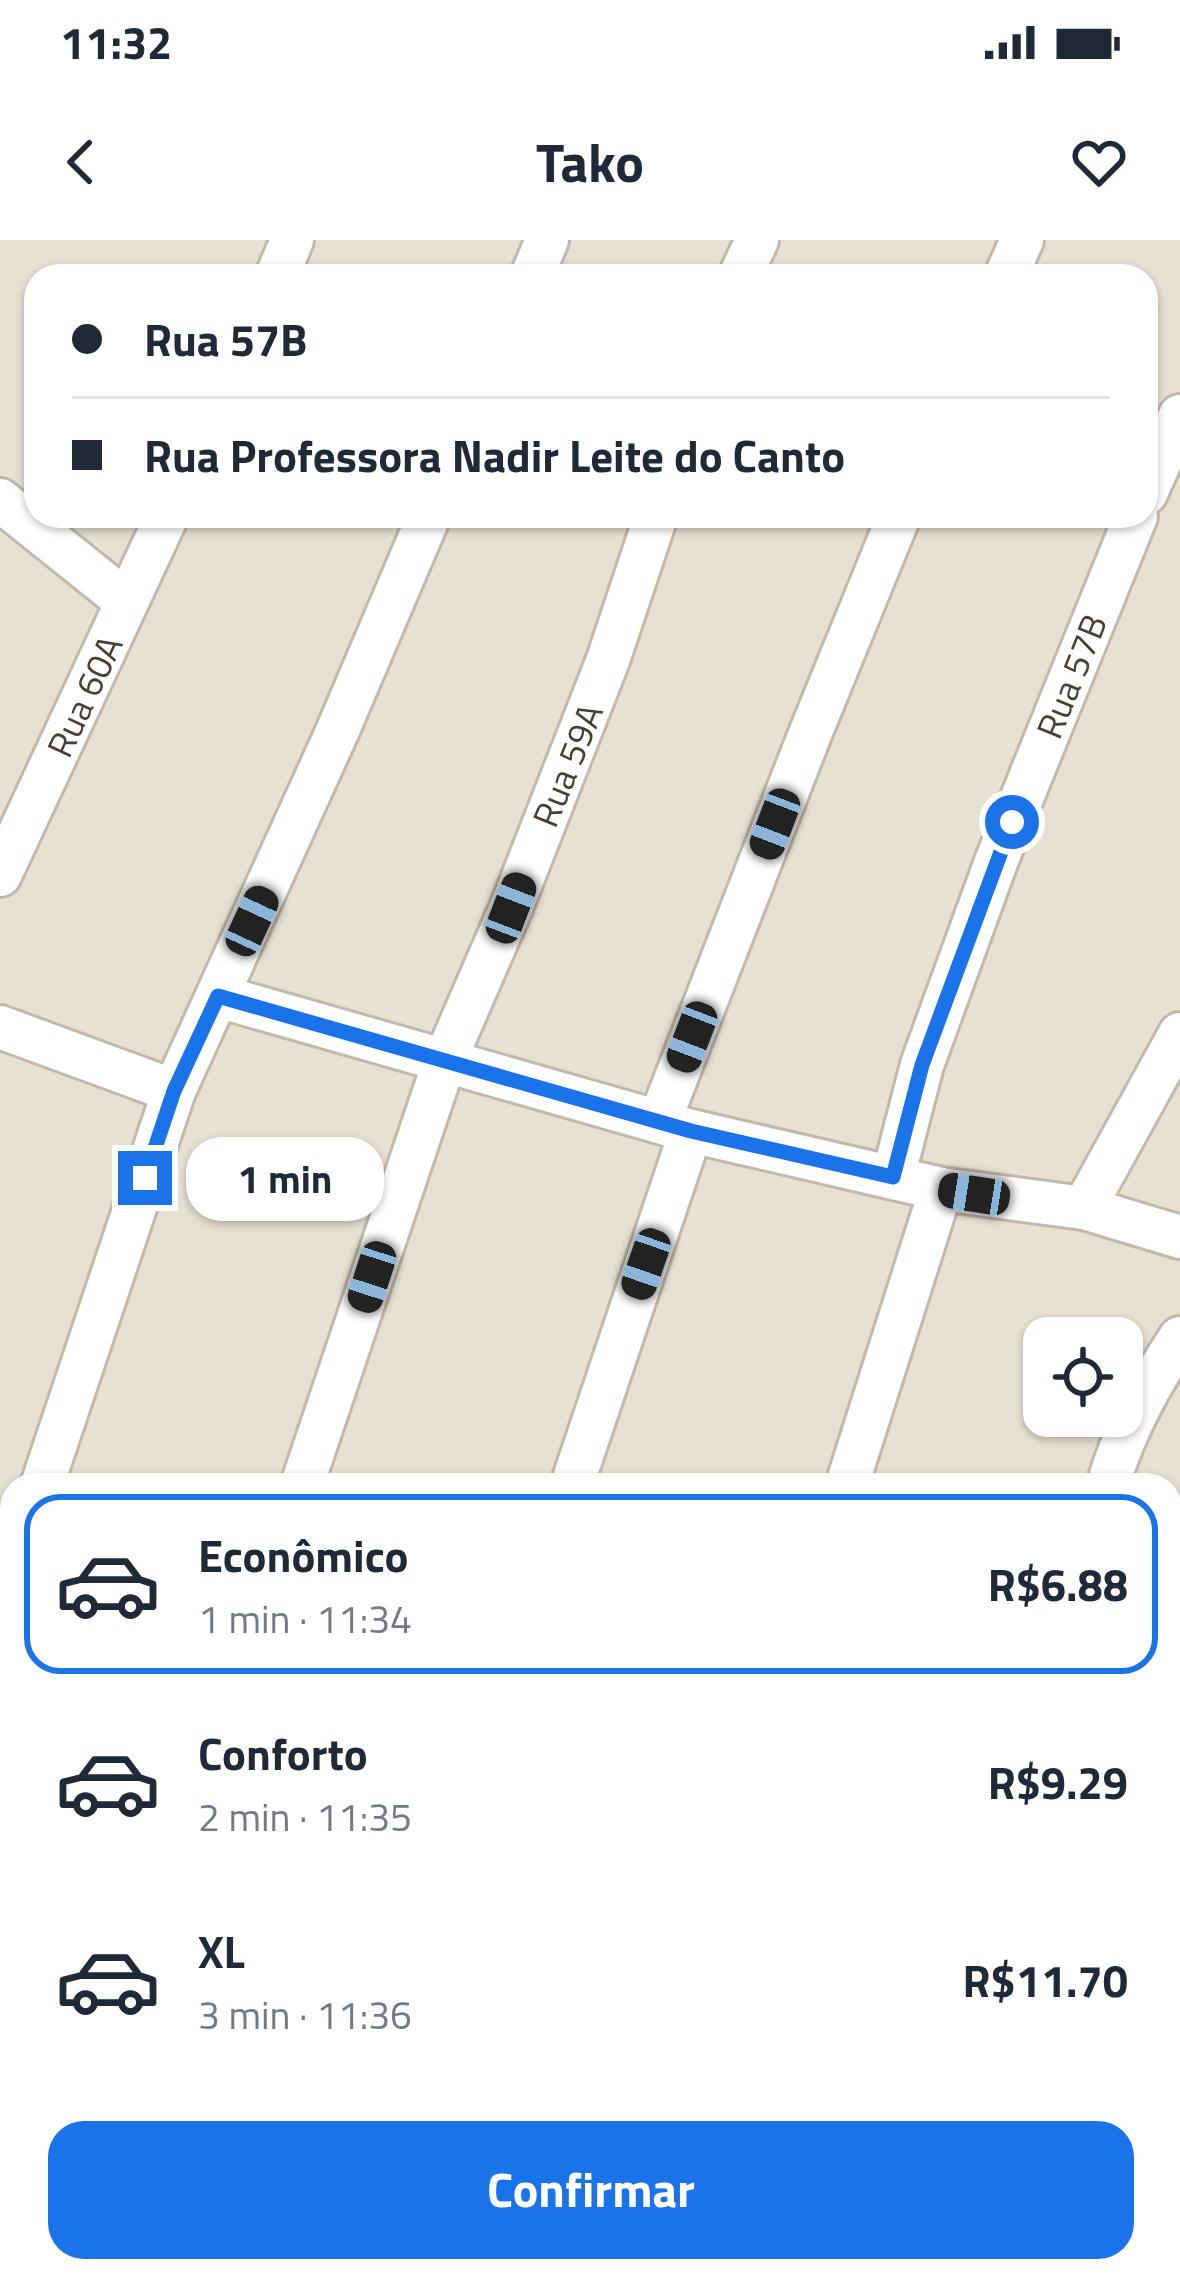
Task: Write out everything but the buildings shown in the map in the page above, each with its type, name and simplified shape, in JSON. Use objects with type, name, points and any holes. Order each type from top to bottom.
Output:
[{"type":"street","points":[[1158,466],[1180,416]]},
{"type":"street","points":[[0,500],[24,519]]},
{"type":"street","points":[[35,528],[127,602]]},
{"type":"street","name":"Rua 60A","points":[[0,875],[12,817],[161,528]]},
{"type":"street","points":[[46,1473],[174,1091],[424,528]]},
{"type":"street","name":"Rua 59A","points":[[306,1473],[445,1060],[511,908],[608,660],[652,528]]},
{"type":"street","points":[[575,1473],[675,1127],[808,739],[894,528]]},
{"type":"street","name":"Rua 57B","points":[[893,1177],[922,1065],[996,862],[1131,528]]},
{"type":"street","points":[[218,996],[675,1127],[940,1189],[1084,1208],[1180,1237]]},
{"type":"street","points":[[0,1028],[174,1091]]},
{"type":"street","points":[[1084,1208],[1180,1034]]},
{"type":"street","points":[[851,1473],[940,1189]]},
{"type":"street","points":[[1112,1473],[1160,1367],[1180,1338]]},
{"type":"shaded area","points":[[0,240],[1180,240],[1180,1473],[0,1473]]},
{"type":"route","points":[[145,1178],[174,1091],[218,996],[691,1131],[893,1177],[922,1065],[1012,822]]}]
